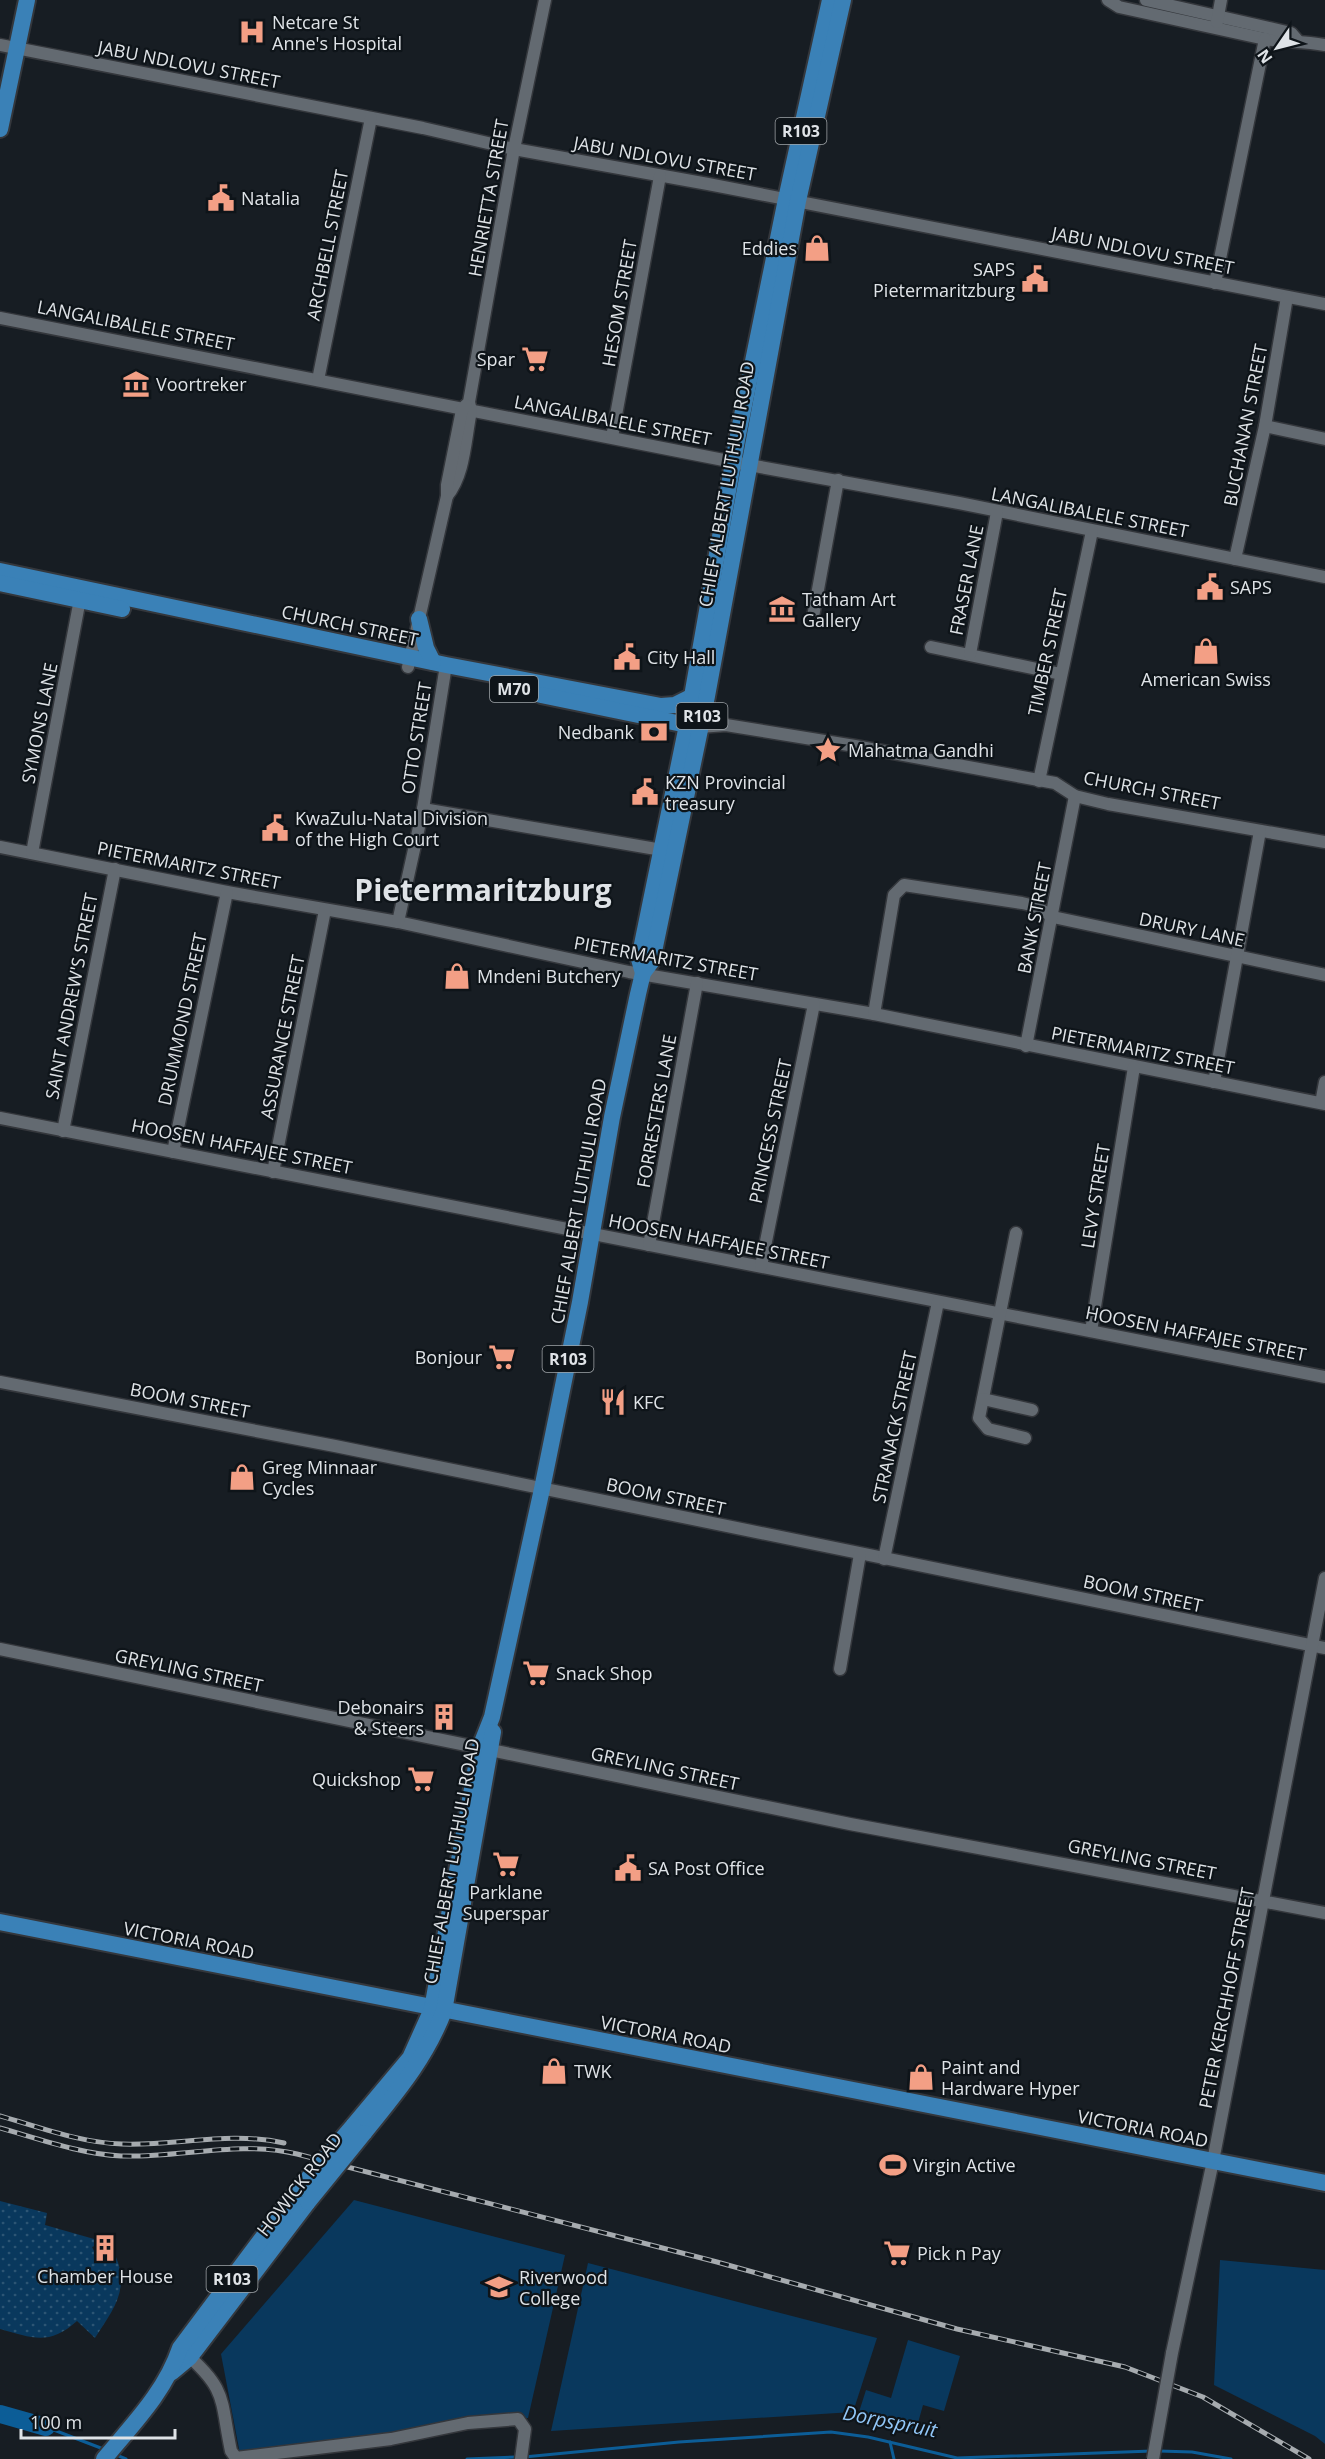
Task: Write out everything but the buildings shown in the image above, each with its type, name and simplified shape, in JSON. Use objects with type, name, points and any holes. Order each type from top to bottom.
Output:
[{"type":"main road","points":[[0,129],[27,0]]},
{"type":"main road","name":"CHIEF ALBERT LUTHULI ROAD","points":[[643,973],[639,958],[662,850],[697,721],[691,697],[741,464],[830,0]]},
{"type":"main road","name":"CHIEF ALBERT LUTHULI ROAD","points":[[792,200],[843,0]]},
{"type":"main road","name":"CHIEF ALBERT LUTHULI ROAD","points":[[438,2010],[485,1751],[542,1489],[592,1234],[612,1117],[643,973],[652,961],[697,721],[741,464]]},
{"type":"main road","name":"CHURCH STREET","points":[[0,571],[408,662]]},
{"type":"main road","name":"CHURCH STREET","points":[[0,583],[408,662],[661,706],[675,705],[691,697]]},
{"type":"main road","points":[[419,619],[426,648],[441,668]]},
{"type":"main road","name":"CHURCH STREET","points":[[441,668],[697,721]]},
{"type":"main road","name":"VICTORIA ROAD","points":[[0,1922],[1325,2183]]},
{"type":"main road","name":"HOWICK ROAD","points":[[104,2459],[135,2422],[304,2196],[359,2129],[419,2064],[433,2039],[438,2010]]},
{"type":"street","name":"HENRIETTA STREET","points":[[447,496],[456,484],[467,408],[514,149],[545,0]]},
{"type":"street","points":[[1108,0],[1119,7],[1217,22],[1293,41],[1325,45]]},
{"type":"street","points":[[1146,0],[1217,22]]},
{"type":"street","points":[[1217,22],[1221,0]]},
{"type":"street","points":[[1215,283],[1267,33]]},
{"type":"street","name":"JABU NDLOVU STREET","points":[[0,45],[370,118],[514,149],[792,200],[1325,304]]},
{"type":"street","name":"ARCHBELL STREET","points":[[318,380],[370,118]]},
{"type":"street","name":"HESOM STREET","points":[[612,437],[660,176]]},
{"type":"street","name":"BUCHANAN STREET","points":[[1235,559],[1265,426],[1287,297]]},
{"type":"street","name":"LANGALIBALELE STREET","points":[[0,318],[1325,577]]},
{"type":"street","points":[[438,405],[453,420],[457,436]]},
{"type":"street","name":"HENRIETTA STREET","points":[[408,662],[447,496],[447,485],[457,436],[467,408]]},
{"type":"street","points":[[1265,426],[1325,440]]},
{"type":"street","points":[[813,617],[838,480]]},
{"type":"street","name":"FRASER LANE","points":[[970,654],[997,512]]},
{"type":"street","name":"TIMBER STREET","points":[[1038,781],[1092,531]]},
{"type":"street","name":"SYMONS LANE","points":[[32,853],[80,599]]},
{"type":"street","points":[[931,646],[1061,674]]},
{"type":"street","name":"OTTO STREET","points":[[398,922],[423,809],[441,668]]},
{"type":"street","name":"CHURCH STREET","points":[[697,721],[855,746],[1055,783],[1075,796],[1325,842]]},
{"type":"street","name":"BANK STREET","points":[[1026,1047],[1075,796]]},
{"type":"street","points":[[423,809],[662,850]]},
{"type":"street","points":[[1214,1083],[1239,958],[1260,831]]},
{"type":"street","name":"PIETERMARITZ STREET","points":[[0,847],[227,892],[398,922],[643,973],[874,1014],[1026,1047],[1323,1103]]},
{"type":"street","name":"SAINT ANDREW'S STREET","points":[[63,1131],[115,869]]},
{"type":"street","name":"DRURY LANE","points":[[874,1014],[894,895],[900,887],[909,886],[1022,903],[1035,906],[1053,917],[1325,975]]},
{"type":"street","name":"DRUMMOND STREET","points":[[173,1152],[227,892]]},
{"type":"street","name":"ASSURANCE STREET","points":[[273,1172],[325,910]]},
{"type":"street","name":"FORRESTERS LANE","points":[[649,1245],[697,983]]},
{"type":"street","name":"PRINCESS STREET","points":[[761,1266],[814,1004]]},
{"type":"street","name":"LEVY STREET","points":[[1092,1331],[1134,1067]]},
{"type":"street","points":[[1323,1103],[1325,1082]]},
{"type":"street","name":"HOOSEN HAFFAJEE STREET","points":[[0,1118],[1325,1377]]},
{"type":"street","points":[[1017,1233],[979,1418],[988,1430],[1025,1438]]},
{"type":"street","name":"STRANACK STREET","points":[[884,1559],[938,1302]]},
{"type":"street","name":"BOOM STREET","points":[[0,1382],[1325,1648]]},
{"type":"street","points":[[983,1400],[1032,1410]]},
{"type":"street","points":[[840,1669],[860,1554]]},
{"type":"street","name":"PETER KERCHHOFF STREET","points":[[1153,2459],[1325,1578]]},
{"type":"street","name":"GREYLING STREET","points":[[0,1649],[485,1751],[606,1773],[850,1824],[1325,1913]]},
{"type":"street","points":[[185,2353],[207,2371],[220,2392],[231,2451],[236,2458],[391,2439],[468,2423],[518,2418],[524,2425],[521,2453]]},
{"type":"shaded area","points":[[354,2200],[565,2255],[528,2418],[240,2454],[221,2354]]},
{"type":"shaded area","points":[[0,2201],[47,2213],[45,2225],[94,2239],[97,2245],[92,2247],[98,2259],[103,2257],[106,2263],[116,2257],[120,2269],[120,2290],[113,2309],[95,2338],[77,2321],[58,2334],[40,2338],[0,2329]]},
{"type":"shaded area","points":[[1220,2260],[1325,2270],[1325,2444],[1315,2436],[1214,2385]]},
{"type":"shaded area","points":[[588,2263],[877,2338],[853,2412],[551,2431]]},
{"type":"shaded area","points":[[908,2340],[960,2356],[944,2411],[923,2405],[916,2430],[859,2412],[866,2390],[891,2398]]},
{"type":"waterway","name":"Dorpspruit","points":[[0,2414],[46,2427]]},
{"type":"waterway","name":"Dorpspruit","points":[[46,2427],[106,2450]]},
{"type":"waterway","name":"Dorpspruit","points":[[524,2457],[679,2442],[831,2432],[868,2437],[957,2458],[1152,2451]]},
{"type":"waterway","points":[[890,2442],[894,2459]]},
{"type":"waterway","name":"Dorpspruit","points":[[1159,2451],[1192,2452],[1231,2459]]},
{"type":"waterway","name":"Dorpspruit","points":[[114,2454],[126,2459]]},
{"type":"waterway","name":"Dorpspruit","points":[[467,2459],[517,2457]]},
{"type":"railway","points":[[0,2116],[60,2134],[107,2143],[142,2144],[243,2138],[284,2143]]},
{"type":"railway","points":[[0,2128],[75,2149],[106,2155],[143,2156],[232,2149],[275,2150],[297,2154],[717,2262],[957,2329],[1125,2367],[1203,2397],[1309,2459]]},
{"type":"place","name":"Netcare St Anne's Hospital","points":[[252,32]]},
{"type":"place","name":"Natalia","points":[[221,198]]},
{"type":"place","name":"Eddies","points":[[817,248]]},
{"type":"place","name":"SAPS Pietermaritzburg","points":[[1035,279]]},
{"type":"place","name":"Spar","points":[[535,359]]},
{"type":"place","name":"Voortreker","points":[[136,384]]},
{"type":"place","name":"SAPS","points":[[1210,587]]},
{"type":"place","name":"Tatham Art Gallery","points":[[782,609]]},
{"type":"place","name":"American Swiss","points":[[1206,651]]},
{"type":"place","name":"City Hall","points":[[627,657]]},
{"type":"place","name":"Nedbank","points":[[654,732]]},
{"type":"place","name":"Mahatma Gandhi","points":[[828,750]]},
{"type":"place","name":"KZN Provincial treasury","points":[[645,792]]},
{"type":"place","name":"KwaZulu-Natal Division of the High Court","points":[[275,828]]},
{"type":"place","name":"Mndeni Butchery","points":[[457,976]]},
{"type":"place","name":"Bonjour","points":[[502,1357]]},
{"type":"place","name":"KFC","points":[[613,1402]]},
{"type":"place","name":"Greg Minnaar Cycles","points":[[242,1477]]},
{"type":"place","name":"Snack Shop","points":[[536,1673]]},
{"type":"place","name":"Debonairs & Steers","points":[[444,1717]]},
{"type":"place","name":"Quickshop","points":[[421,1779]]},
{"type":"place","name":"Parklane Superspar","points":[[506,1864]]},
{"type":"place","name":"SA Post Office","points":[[628,1868]]},
{"type":"place","name":"TWK","points":[[554,2071]]},
{"type":"place","name":"Paint and Hardware Hyper","points":[[921,2077]]},
{"type":"place","name":"Virgin Active","points":[[893,2165]]},
{"type":"place","name":"Chamber House","points":[[105,2248]]},
{"type":"place","name":"Pick n Pay","points":[[897,2253]]},
{"type":"place","name":"Riverwood College","points":[[499,2287]]},
{"type":"district","name":"Pietermaritzburg","points":[[483,889]]}]
